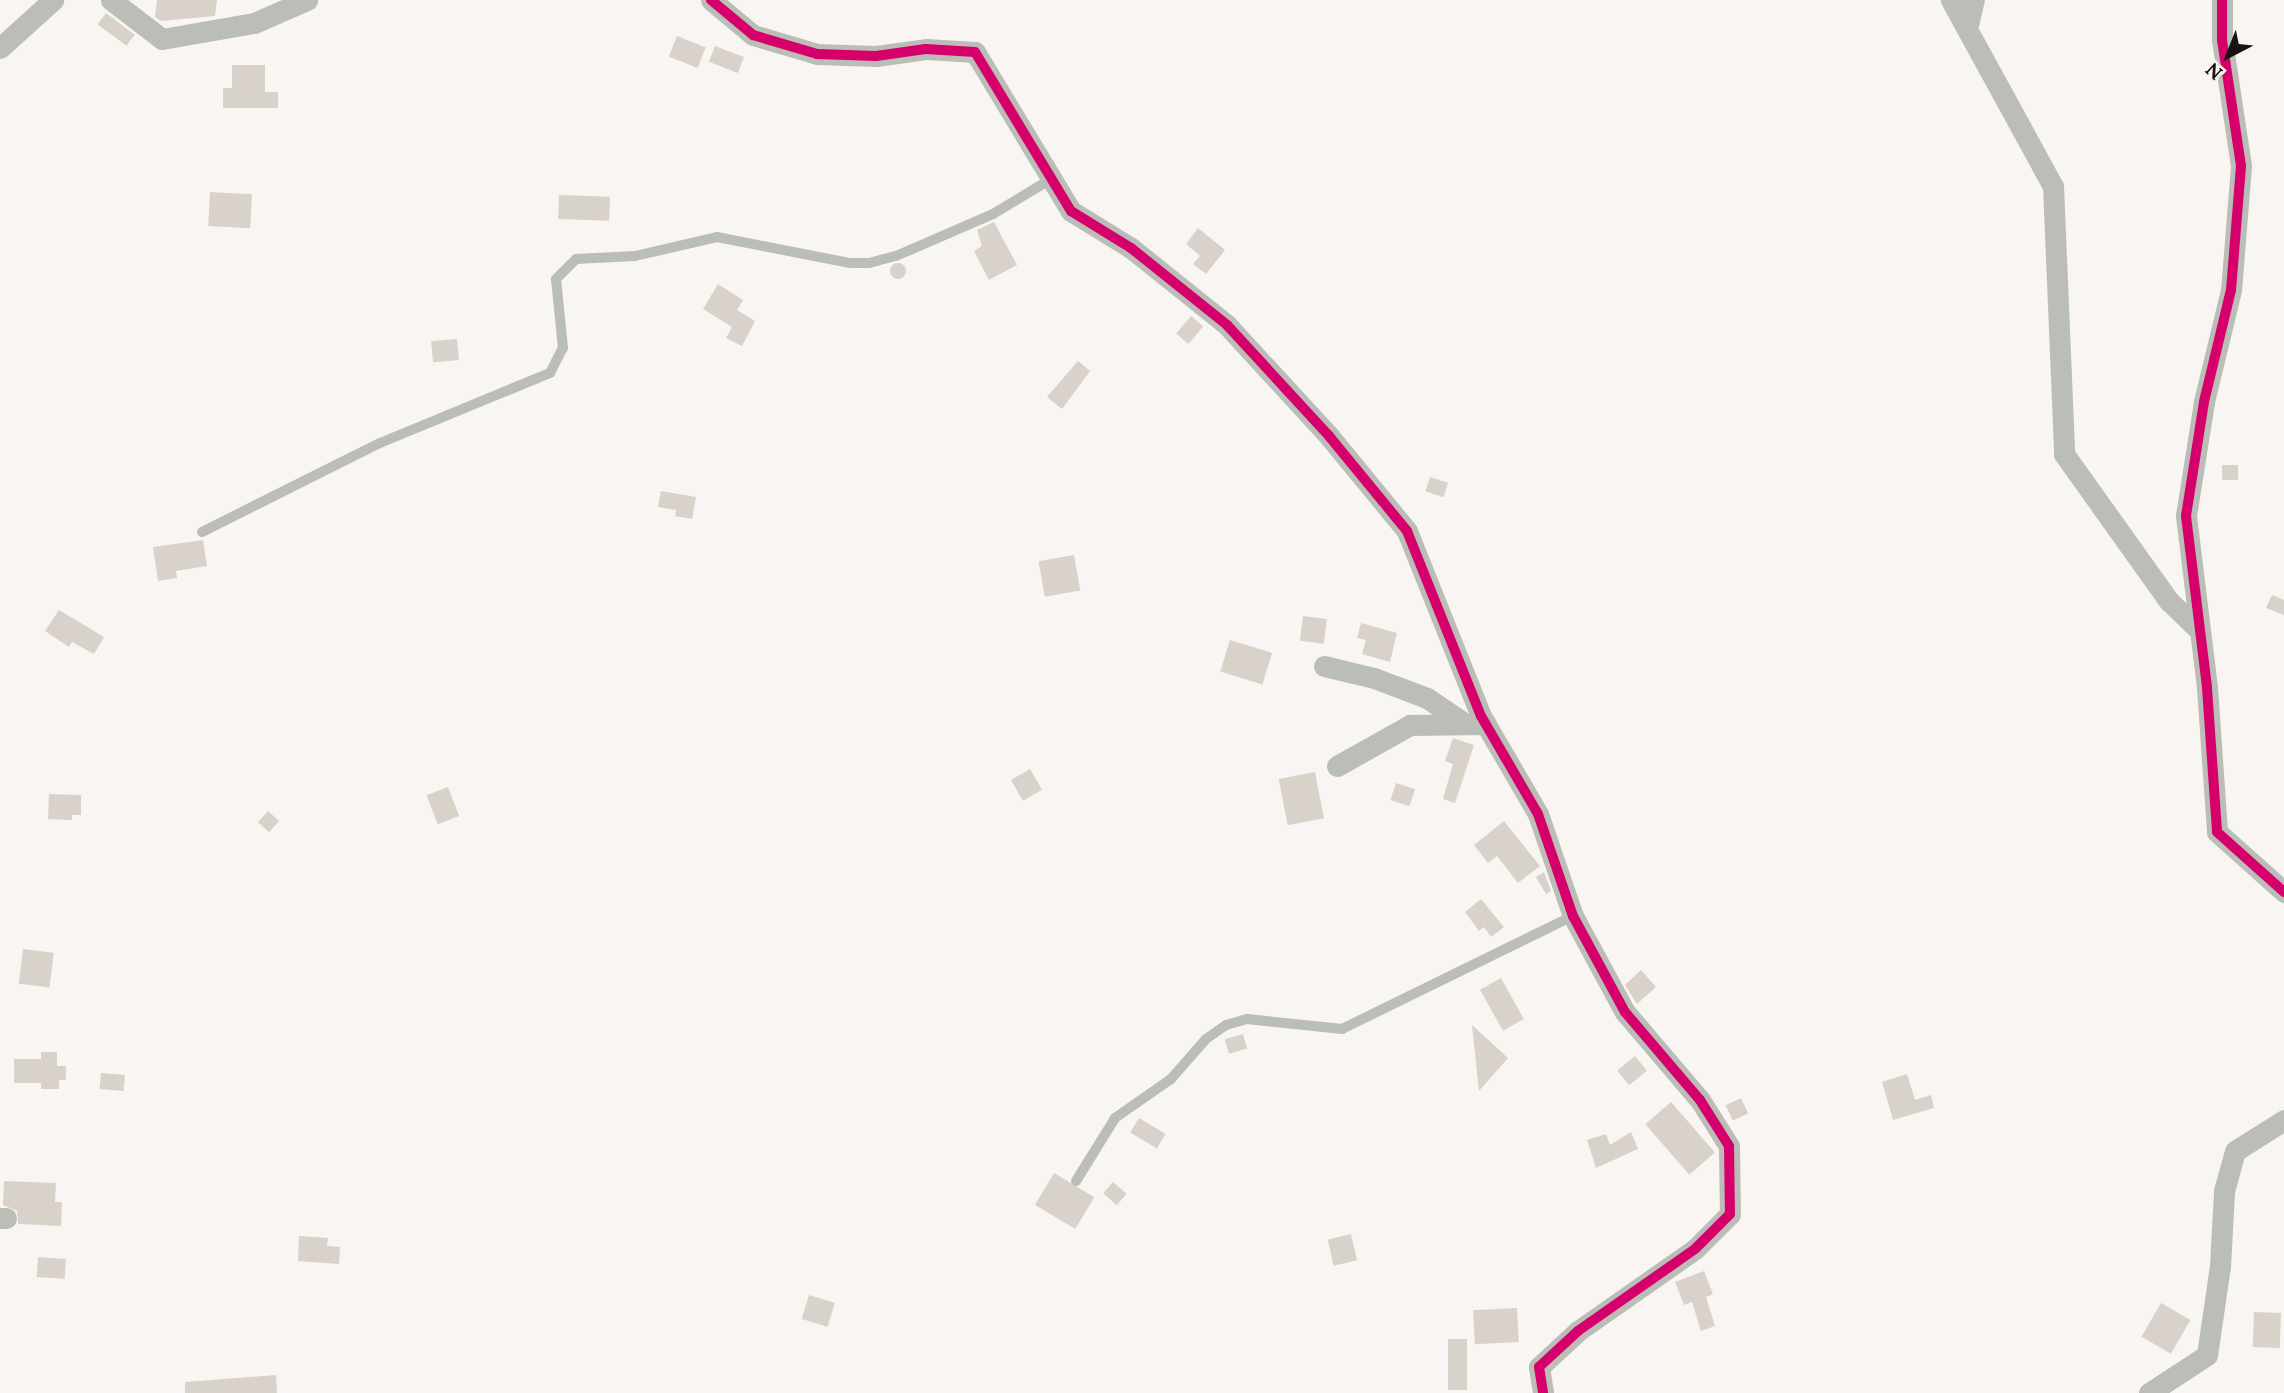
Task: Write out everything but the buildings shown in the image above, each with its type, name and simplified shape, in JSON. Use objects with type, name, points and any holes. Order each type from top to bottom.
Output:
[{"type":"street","points":[[0,48],[53,0]]},
{"type":"street","points":[[111,0],[162,39],[254,23],[307,0]]},
{"type":"street","points":[[711,0],[753,35],[817,54],[876,57],[926,49],[975,52],[1072,211],[1131,248],[1227,325],[1329,436],[1407,531],[1486,724],[1538,814],[1573,916],[1625,1012],[1700,1100],[1728,1146],[1732,1190],[1730,1214],[1695,1249],[1578,1331],[1539,1367],[1543,1393]]},
{"type":"street","points":[[1951,0],[1968,25],[2053,186],[2064,454],[2169,601],[2196,627]]},
{"type":"street","points":[[1968,25],[1974,0]]},
{"type":"street","points":[[2222,0],[2222,40],[2241,166],[2231,290],[2204,402],[2186,516],[2196,627],[2207,688],[2217,832],[2284,892]]},
{"type":"street","points":[[1324,666],[1374,678],[1427,698],[1464,723]]},
{"type":"street","points":[[1337,766],[1410,726],[1486,724]]},
{"type":"street","points":[[2148,1393],[2207,1355],[2220,1266],[2224,1191],[2235,1151],[2284,1120]]},
{"type":"lane","points":[[202,532],[380,443],[550,373],[563,348],[556,279],[576,259],[635,256],[717,237],[850,263],[869,262],[896,256],[993,214],[1051,179]]},
{"type":"lane","points":[[1076,1181],[1115,1118],[1171,1079],[1206,1039],[1226,1026],[1247,1019],[1342,1029],[1573,916]]},
{"type":"cycle path","points":[[711,0],[753,35],[817,54],[876,56],[926,49],[975,52],[1071,211],[1131,248],[1227,325],[1329,436],[1407,531],[1481,716],[1538,814],[1573,916],[1625,1012],[1700,1100],[1729,1146],[1730,1214],[1695,1249],[1578,1331],[1539,1367],[1543,1393]]},
{"type":"cycle path","points":[[2222,0],[2222,40],[2241,166],[2231,290],[2204,402],[2186,516],[2207,688],[2217,832],[2284,892]]}]
